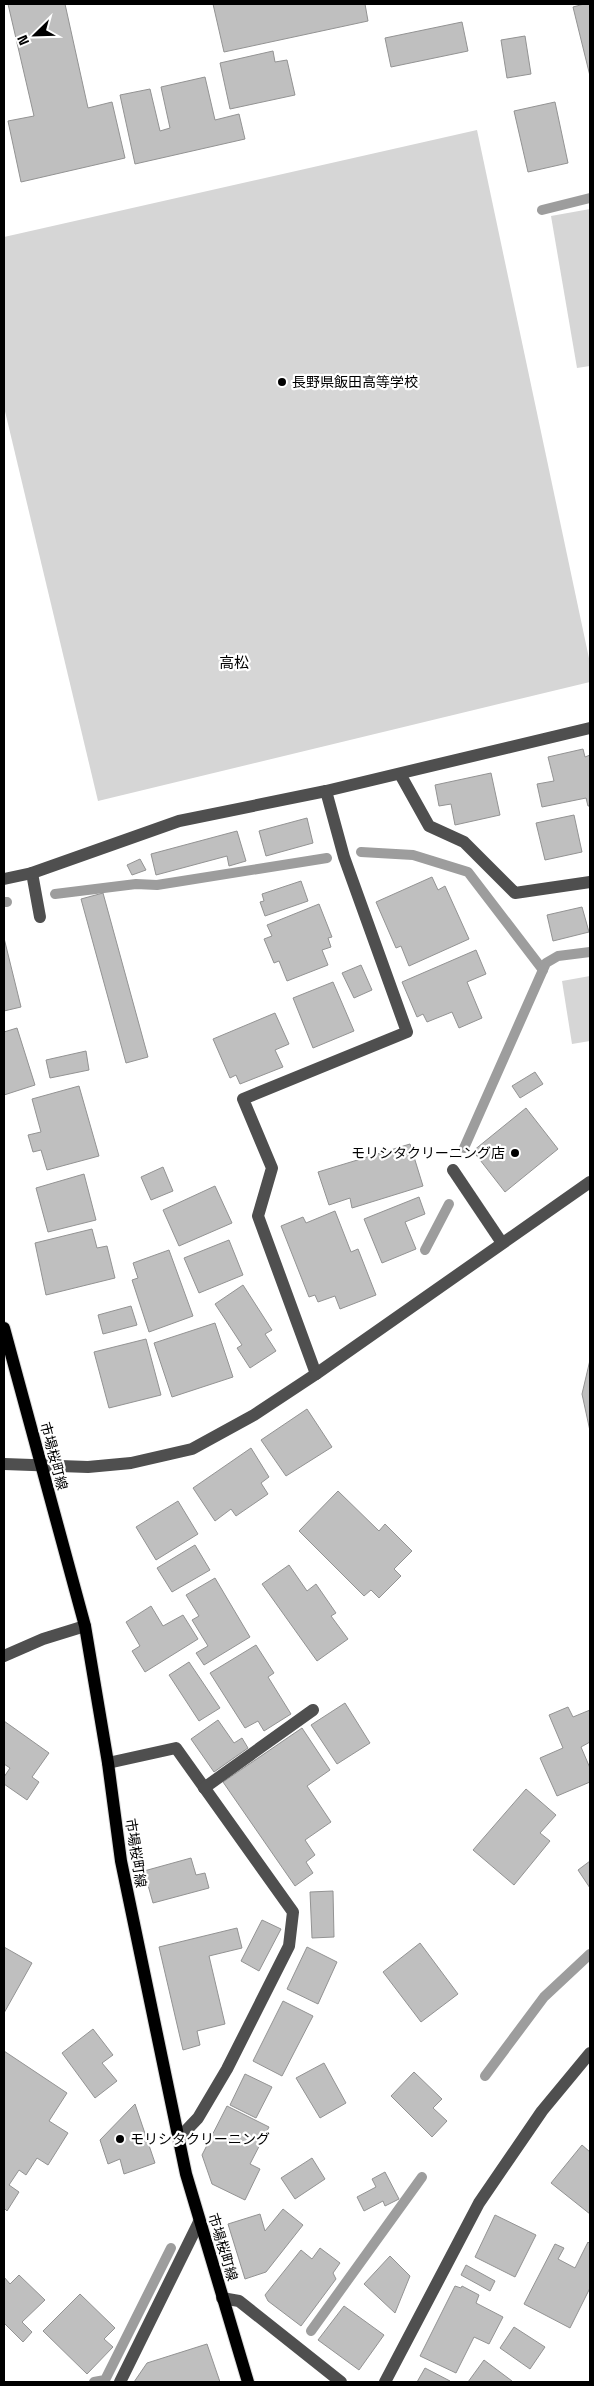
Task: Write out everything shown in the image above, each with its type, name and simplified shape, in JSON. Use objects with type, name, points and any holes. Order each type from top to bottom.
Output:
[{"type":"main road","name":"市場桜町線","points":[[4,1328],[85,1626],[108,1764],[121,1861],[179,2138],[199,2222],[248,2382]]},
{"type":"street","points":[[4,879],[32,873],[179,821],[326,791],[590,728]]},
{"type":"street","points":[[400,774],[429,826],[464,842],[515,893],[590,882]]},
{"type":"street","points":[[316,1374],[258,1216],[272,1168],[243,1099],[406,1032],[344,857],[326,791]]},
{"type":"street","points":[[32,873],[40,917]]},
{"type":"street","points":[[453,1170],[502,1243]]},
{"type":"street","points":[[4,1464],[88,1467],[131,1463],[192,1449],[254,1416],[590,1182]]},
{"type":"street","points":[[4,1656],[43,1639],[85,1626]]},
{"type":"street","points":[[204,1788],[313,1710]]},
{"type":"street","points":[[108,1764],[176,1748],[293,1912],[289,1946],[231,2060],[198,2118],[179,2138]]},
{"type":"street","points":[[385,2382],[479,2203],[542,2111],[590,2053]]},
{"type":"street","points":[[120,2382],[199,2222]]},
{"type":"street","points":[[222,2298],[240,2300],[341,2382]]},
{"type":"shaded area","name":"長野県飯田高等学校","points":[[477,130],[590,663],[590,682],[98,801],[4,407],[4,237]]},
{"type":"shaded area","points":[[590,209],[590,366],[577,368],[551,216]]},
{"type":"shaded area","points":[[590,976],[590,1041],[572,1044],[562,981]]},
{"type":"building","points":[[8,4],[65,4],[88,108],[112,102],[125,158],[21,182],[8,121],[34,116]]},
{"type":"building","points":[[213,4],[365,4],[368,21],[224,52]]},
{"type":"building","points":[[590,4],[590,76],[573,7]]},
{"type":"building","points":[[462,22],[468,51],[391,67],[385,38]]},
{"type":"building","points":[[525,36],[531,74],[507,78],[501,40]]},
{"type":"building","points":[[273,51],[275,62],[287,60],[295,95],[230,109],[220,63]]},
{"type":"building","points":[[205,77],[215,120],[239,114],[245,139],[135,164],[120,95],[150,89],[160,131],[170,128],[161,87]]},
{"type":"building","points":[[555,102],[568,163],[528,172],[514,111]]},
{"type":"building","points":[[583,749],[585,757],[590,755],[590,806],[588,806],[586,798],[542,807],[537,784],[554,781],[548,757]]},
{"type":"building","points":[[491,773],[500,815],[455,825],[451,804],[439,806],[435,785]]},
{"type":"building","points":[[574,815],[582,852],[545,860],[536,823]]},
{"type":"building","points":[[307,818],[313,843],[266,856],[259,831]]},
{"type":"building","points":[[237,831],[246,861],[229,866],[227,856],[156,875],[151,854]]},
{"type":"building","points":[[140,859],[146,870],[132,875],[127,865]]},
{"type":"building","points":[[432,877],[438,890],[445,886],[469,939],[409,966],[401,946],[396,948],[376,902]]},
{"type":"building","points":[[301,881],[308,901],[265,916],[260,902],[264,901],[262,894]]},
{"type":"building","points":[[103,893],[148,1057],[126,1063],[81,899]]},
{"type":"building","points":[[319,904],[332,937],[328,938],[331,947],[322,950],[328,965],[287,981],[279,961],[274,963],[264,939],[272,936],[267,925]]},
{"type":"building","points":[[582,907],[589,932],[553,941],[547,915]]},
{"type":"building","points":[[4,938],[21,1007],[4,1011]]},
{"type":"building","points":[[476,950],[486,974],[467,982],[482,1018],[459,1028],[452,1012],[427,1022],[423,1014],[417,1017],[402,982]]},
{"type":"building","points":[[361,965],[372,990],[354,998],[342,973]]},
{"type":"building","points":[[333,982],[354,1031],[313,1048],[293,998]]},
{"type":"building","points":[[275,1013],[289,1044],[275,1050],[283,1067],[240,1084],[236,1075],[230,1078],[213,1039]]},
{"type":"building","points":[[17,1028],[35,1085],[4,1095],[4,1032]]},
{"type":"building","points":[[86,1051],[89,1070],[50,1078],[46,1060]]},
{"type":"building","points":[[535,1072],[543,1084],[520,1098],[512,1086]]},
{"type":"building","points":[[79,1086],[99,1156],[47,1170],[41,1150],[33,1152],[28,1135],[41,1132],[32,1099]]},
{"type":"building","points":[[526,1108],[558,1149],[505,1192],[473,1151]]},
{"type":"building","points":[[410,1144],[423,1186],[352,1208],[350,1198],[329,1205],[318,1172]]},
{"type":"building","points":[[163,1167],[173,1191],[151,1200],[141,1177]]},
{"type":"building","points":[[84,1174],[96,1220],[48,1232],[36,1188]]},
{"type":"building","points":[[215,1186],[232,1223],[179,1246],[163,1210]]},
{"type":"building","points":[[419,1197],[425,1214],[405,1222],[416,1249],[382,1263],[364,1219]]},
{"type":"building","points":[[335,1211],[351,1252],[358,1249],[376,1295],[340,1309],[335,1296],[318,1302],[315,1295],[309,1297],[281,1226],[303,1217],[306,1223]]},
{"type":"building","points":[[92,1229],[97,1248],[107,1246],[115,1278],[46,1295],[35,1243]]},
{"type":"building","points":[[229,1240],[243,1275],[199,1293],[184,1258]]},
{"type":"building","points":[[169,1250],[193,1316],[149,1332],[132,1280],[138,1278],[133,1263]]},
{"type":"building","points":[[243,1285],[272,1330],[265,1334],[276,1351],[250,1368],[237,1348],[242,1345],[215,1304]]},
{"type":"building","points":[[131,1306],[137,1325],[103,1334],[98,1315]]},
{"type":"building","points":[[215,1323],[233,1377],[172,1397],[154,1343]]},
{"type":"building","points":[[146,1339],[161,1395],[109,1408],[94,1352]]},
{"type":"building","points":[[590,1360],[590,1431],[582,1394]]},
{"type":"building","points":[[307,1409],[332,1447],[286,1476],[261,1440]]},
{"type":"building","points":[[251,1448],[269,1477],[261,1483],[268,1494],[236,1516],[231,1509],[215,1521],[193,1488]]},
{"type":"building","points":[[338,1491],[379,1531],[385,1524],[412,1551],[394,1569],[401,1576],[379,1598],[371,1590],[364,1596],[299,1531]]},
{"type":"building","points":[[178,1501],[198,1534],[156,1560],[136,1527]]},
{"type":"building","points":[[195,1545],[210,1570],[172,1592],[157,1568]]},
{"type":"building","points":[[289,1565],[307,1591],[316,1584],[336,1613],[331,1616],[348,1639],[317,1661],[262,1584]]},
{"type":"building","points":[[215,1578],[250,1637],[204,1665],[196,1653],[208,1646],[192,1620],[199,1616],[186,1595]]},
{"type":"building","points":[[151,1606],[163,1626],[183,1615],[198,1639],[145,1672],[132,1651],[140,1646],[126,1622]]},
{"type":"building","points":[[256,1645],[274,1673],[268,1677],[291,1714],[264,1731],[258,1721],[245,1728],[210,1673]]},
{"type":"building","points":[[189,1662],[220,1708],[199,1721],[169,1675]]},
{"type":"building","points":[[345,1703],[370,1743],[337,1764],[311,1725]]},
{"type":"building","points":[[568,1707],[573,1717],[590,1710],[590,1742],[581,1747],[590,1768],[590,1782],[557,1796],[540,1758],[563,1748],[549,1715]]},
{"type":"building","points":[[218,1720],[234,1743],[242,1738],[248,1748],[214,1772],[191,1739]]},
{"type":"building","points":[[4,1721],[49,1753],[32,1777],[39,1782],[27,1800],[4,1784],[4,1777],[10,1768],[4,1764]]},
{"type":"building","points":[[302,1728],[330,1770],[307,1786],[331,1822],[305,1840],[315,1855],[306,1862],[313,1873],[295,1886],[223,1782]]},
{"type":"building","points":[[526,1789],[556,1815],[540,1833],[550,1841],[514,1885],[473,1850]]},
{"type":"building","points":[[191,1858],[196,1875],[205,1873],[209,1888],[153,1903],[144,1871]]},
{"type":"building","points":[[590,1861],[590,1888],[578,1870]]},
{"type":"building","points":[[333,1891],[334,1937],[312,1938],[310,1892]]},
{"type":"building","points":[[262,1920],[281,1929],[259,1971],[241,1961]]},
{"type":"building","points":[[237,1928],[242,1948],[209,1956],[225,2024],[197,2031],[200,2045],[183,2050],[159,1947]]},
{"type":"building","points":[[420,1943],[458,1994],[421,2022],[383,1972]]},
{"type":"building","points":[[4,1947],[32,1963],[4,2013]]},
{"type":"building","points":[[307,1947],[337,1962],[318,2004],[287,1989]]},
{"type":"building","points":[[283,2001],[313,2016],[282,2076],[253,2061]]},
{"type":"building","points":[[93,2029],[113,2055],[102,2063],[117,2081],[95,2098],[62,2053]]},
{"type":"building","points":[[4,2051],[67,2093],[49,2121],[68,2133],[48,2165],[37,2158],[26,2175],[19,2170],[9,2185],[19,2192],[7,2211],[4,2208]]},
{"type":"building","points":[[324,2063],[346,2103],[320,2118],[296,2078]]},
{"type":"building","points":[[414,2072],[442,2099],[433,2108],[447,2121],[432,2137],[391,2096]]},
{"type":"building","points":[[245,2074],[272,2087],[256,2118],[230,2105]]},
{"type":"building","points":[[135,2104],[155,2163],[124,2174],[120,2159],[108,2164],[100,2140]]},
{"type":"building","points":[[227,2106],[269,2127],[250,2164],[260,2169],[245,2200],[212,2184],[202,2155]]},
{"type":"building","points":[[582,2145],[590,2152],[590,2214],[551,2183]]},
{"type":"building","points":[[312,2158],[325,2179],[295,2199],[281,2178]]},
{"type":"building","points":[[385,2172],[399,2199],[385,2206],[383,2201],[364,2211],[357,2197],[376,2187],[372,2179]]},
{"type":"building","points":[[283,2209],[303,2225],[266,2272],[245,2279],[228,2224],[260,2214],[265,2231]]},
{"type":"building","points":[[495,2215],[536,2235],[515,2277],[475,2257]]},
{"type":"building","points":[[588,2242],[590,2244],[590,2288],[570,2328],[524,2304],[555,2244],[564,2248],[558,2259],[575,2268]]},
{"type":"building","points":[[320,2248],[340,2263],[333,2273],[336,2279],[301,2326],[268,2301],[265,2295],[301,2250],[312,2259]]},
{"type":"building","points":[[390,2256],[410,2276],[395,2313],[364,2284]]},
{"type":"building","points":[[466,2265],[495,2281],[490,2291],[461,2275]]},
{"type":"building","points":[[19,2275],[45,2300],[22,2322],[32,2332],[23,2342],[4,2323],[4,2277],[10,2284]]},
{"type":"building","points":[[455,2286],[461,2288],[462,2286],[479,2295],[476,2303],[503,2317],[489,2344],[474,2337],[456,2373],[420,2356]]},
{"type":"building","points":[[80,2294],[115,2328],[104,2339],[113,2347],[87,2374],[43,2331]]},
{"type":"building","points":[[344,2306],[384,2335],[359,2370],[318,2340]]},
{"type":"building","points":[[514,2327],[545,2347],[530,2369],[500,2348]]},
{"type":"building","points":[[207,2344],[220,2382],[134,2382],[147,2363]]},
{"type":"building","points":[[484,2360],[512,2381],[468,2382]]},
{"type":"building","points":[[425,2368],[450,2381],[417,2382]]},
{"type":"waterway","points":[[542,210],[590,198]]},
{"type":"waterway","points":[[361,852],[413,855],[468,872],[543,970]]},
{"type":"waterway","points":[[55,894],[136,884],[157,885],[327,858]]},
{"type":"waterway","points":[[464,1148],[546,963],[558,956],[590,952]]},
{"type":"waterway","points":[[425,1250],[449,1204]]},
{"type":"waterway","points":[[485,2076],[544,1997],[590,1954]]},
{"type":"waterway","points":[[311,2331],[422,2177]]},
{"type":"waterway","points":[[94,2382],[105,2380],[171,2248]]},
{"type":"place","name":"長野県飯田高等学校","points":[[282,382]]},
{"type":"place","name":"モリシタクリーニング店","points":[[515,1153]]},
{"type":"place","name":"モリシタクリーニング","points":[[120,2139]]},
{"type":"district","name":"高松","points":[[234,662]]}]
